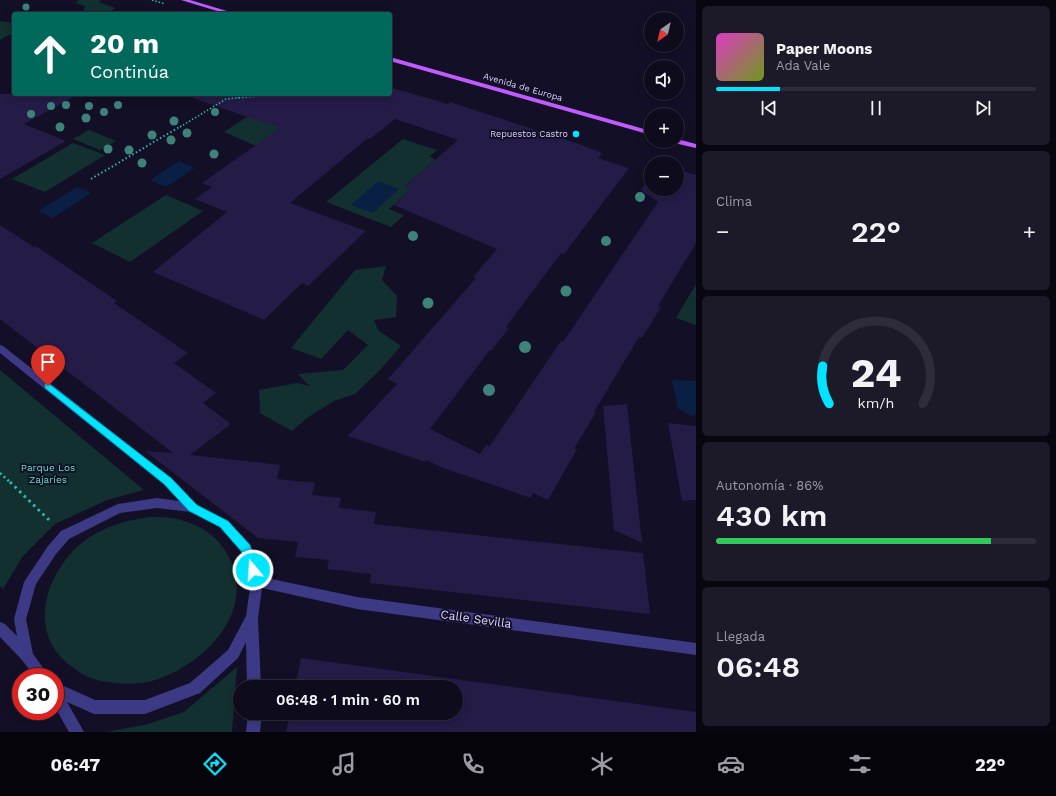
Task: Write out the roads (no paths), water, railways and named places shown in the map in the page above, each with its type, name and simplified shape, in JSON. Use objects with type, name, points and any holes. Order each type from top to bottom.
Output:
[{"type":"main road","points":[[184,0],[227,12]]},
{"type":"main road","name":"Avenida de Europa","points":[[392,60],[644,131]]},
{"type":"main road","points":[[684,143],[696,146]]},
{"type":"street","points":[[0,348],[167,481],[193,508],[224,524],[246,548],[257,581],[252,617],[254,680]]},
{"type":"street","points":[[27,656],[20,618],[30,582],[52,550],[65,535],[118,509],[156,503],[193,508]]},
{"type":"street","name":"Calle Sevilla","points":[[257,581],[357,603],[696,649]]},
{"type":"street","points":[[64,693],[94,707],[146,707],[195,688],[233,654],[252,617]]},
{"type":"street","points":[[0,628],[27,656],[36,668]]},
{"type":"street","points":[[64,710],[77,732]]},
{"type":"street","points":[[253,732],[254,720]]},
{"type":"water","points":[[179,161],[195,168],[166,187],[150,180]]},
{"type":"water","points":[[378,181],[399,189],[373,213],[351,205]]},
{"type":"water","points":[[77,187],[91,193],[53,218],[38,211]]},
{"type":"water","points":[[672,380],[696,381],[696,414],[694,416],[678,409]]},
{"type":"place","name":"Repuestos Castro","points":[[576,134]]},
{"type":"park label","name":"Parque Los Zajaríes","points":[[48,472]]}]
